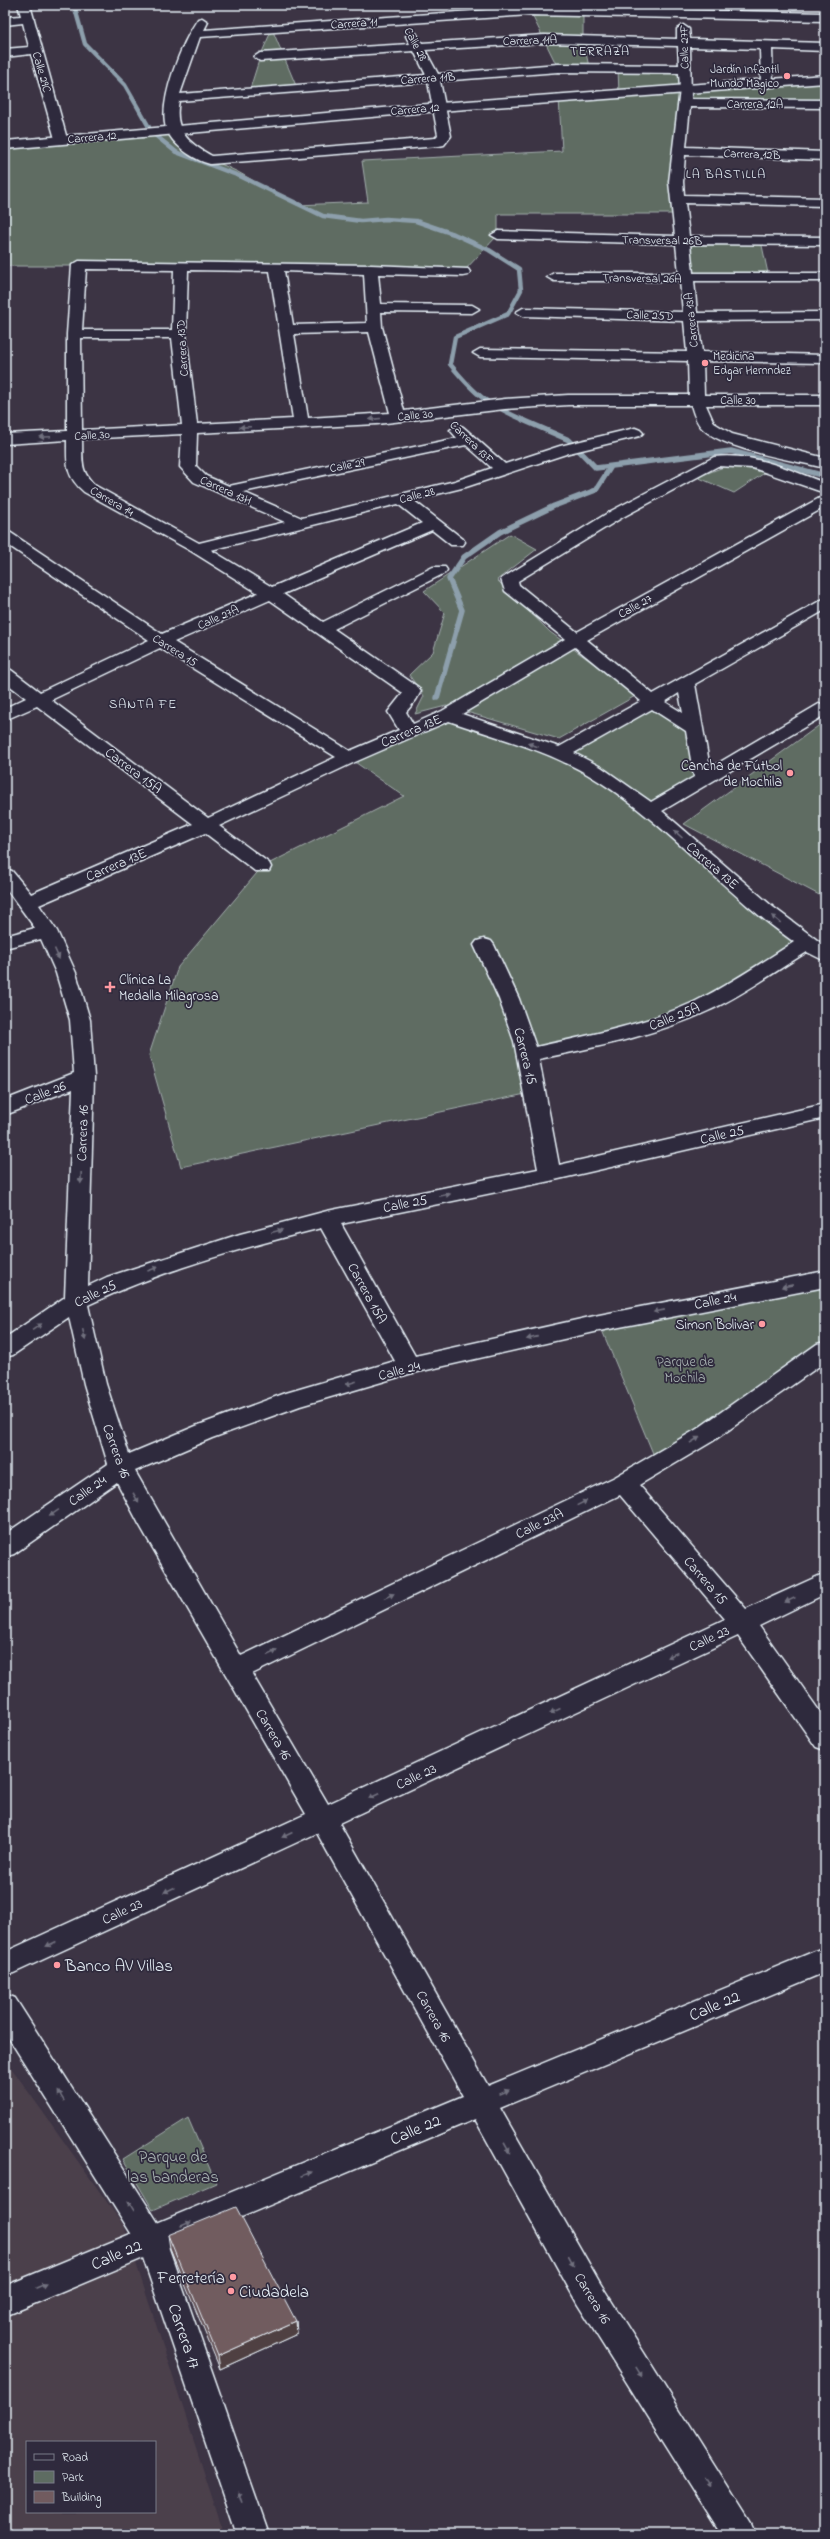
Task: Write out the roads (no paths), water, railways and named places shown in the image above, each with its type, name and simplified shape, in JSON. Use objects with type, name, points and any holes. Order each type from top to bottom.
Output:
[{"type":"street","name":"Calle 29C","points":[[24,5],[35,50],[61,139]]},
{"type":"street","name":"Carrera 11","points":[[195,34],[272,29],[400,14],[683,9],[825,17]]},
{"type":"street","name":"Calle 27F","points":[[683,9],[683,43],[686,89]]},
{"type":"street","name":"Calle 28","points":[[173,130],[195,152],[210,160],[419,145],[439,142],[445,136],[433,77],[400,14]]},
{"type":"street","points":[[5,21],[28,19]]},
{"type":"street","points":[[173,130],[170,118],[173,98],[195,34],[203,21]]},
{"type":"street","points":[[249,92],[260,57],[272,29]]},
{"type":"street","name":"Carrera 11A","points":[[260,57],[544,39],[825,47]]},
{"type":"street","points":[[766,45],[767,84]]},
{"type":"street","points":[[5,53],[35,50]]},
{"type":"street","name":"Carrera 11B","points":[[173,98],[558,68],[684,69]]},
{"type":"street","name":"Carrera 12","points":[[5,145],[440,107],[824,80]]},
{"type":"street","name":"Carrera 13A","points":[[686,89],[678,151],[676,182],[695,358],[697,400],[701,414],[708,426],[726,437],[747,444],[825,463]]},
{"type":"street","name":"Carrera 12A","points":[[685,103],[825,104]]},
{"type":"street","name":"Carrera 12B","points":[[678,151],[825,156]]},
{"type":"street","points":[[678,199],[825,202]]},
{"type":"street","name":"Transversal 26B","points":[[498,235],[683,240],[825,241]]},
{"type":"street","name":"Carrera 14","points":[[181,266],[79,265],[74,334],[76,436],[75,470],[79,480],[90,489],[197,548],[270,593],[323,628],[412,691],[411,696],[400,706],[397,712],[408,731]]},
{"type":"street","points":[[181,266],[276,266],[463,272]]},
{"type":"street","name":"Carrera 13D","points":[[181,266],[179,334],[190,430]]},
{"type":"street","points":[[276,266],[301,424]]},
{"type":"street","points":[[371,269],[375,327],[398,416]]},
{"type":"street","name":"Transversal 26A","points":[[554,277],[687,279],[825,277]]},
{"type":"street","points":[[374,308],[472,309]]},
{"type":"street","name":"Calle 25D","points":[[523,312],[691,317],[825,316]]},
{"type":"street","points":[[287,330],[375,327]]},
{"type":"street","points":[[74,334],[179,334]]},
{"type":"street","points":[[480,353],[695,358],[825,359]]},
{"type":"street","name":"Calle 30","points":[[5,439],[301,424],[441,412],[505,404],[568,400],[825,400]]},
{"type":"street","name":"Carrera 13F","points":[[441,412],[468,440],[503,470]]},
{"type":"street","name":"Carrera 13H","points":[[190,430],[188,467],[200,479],[301,523]]},
{"type":"street","name":"Calle 28","points":[[197,548],[402,499],[503,470],[565,449],[635,433]]},
{"type":"street","name":"Calle 29","points":[[227,491],[290,476],[468,440]]},
{"type":"street","points":[[694,728],[652,701],[512,586],[509,579],[617,514],[714,462],[730,460],[760,466],[825,488]]},
{"type":"street","points":[[402,499],[457,542]]},
{"type":"street","name":"Calle 27","points":[[448,715],[577,639],[825,500]]},
{"type":"street","name":"Calle 27A","points":[[5,715],[162,641],[270,593],[433,524]]},
{"type":"street","name":"Carrera 15","points":[[5,536],[162,641],[349,758]]},
{"type":"street","points":[[323,628],[439,570]]},
{"type":"street","points":[[560,754],[825,603]]},
{"type":"street","name":"Carrera 15A","points":[[5,674],[39,698],[262,867]]},
{"type":"street","points":[[686,681],[703,778]]},
{"type":"street","points":[[651,810],[703,778],[825,708]]},
{"type":"street","name":"Carrera 13E","points":[[28,903],[207,825],[408,731],[448,715],[560,754],[594,770],[651,810],[724,877],[807,943],[825,955]]},
{"type":"street","name":"Carrera 16","points":[[5,875],[28,903],[47,931],[66,974],[80,1020],[84,1077],[76,1301],[95,1384],[121,1467],[146,1517],[323,1819],[589,2294],[740,2534]]},
{"type":"street","points":[[5,942],[47,931]]},
{"type":"street","name":"Calle 25A","points":[[528,1055],[635,1031],[686,1013],[730,990],[807,943]]},
{"type":"street","name":"Carrera 15","points":[[484,945],[499,974],[514,1010],[528,1055],[550,1174]]},
{"type":"street","name":"Calle 26","points":[[5,1108],[84,1077]]},
{"type":"street","name":"Calle 25","points":[[5,1349],[76,1301],[116,1283],[170,1263],[248,1239],[327,1219],[550,1174],[825,1111]]},
{"type":"street","name":"Carrera 15A","points":[[327,1219],[409,1366]]},
{"type":"street","name":"Calle 24","points":[[5,1547],[121,1467],[204,1432],[294,1399],[409,1366],[599,1323],[825,1279]]},
{"type":"street","name":"Calle 23A","points":[[237,1670],[623,1483],[705,1435],[825,1350]]},
{"type":"street","name":"Carrera 15","points":[[623,1483],[742,1622],[825,1739]]},
{"type":"street","name":"Calle 23","points":[[5,1965],[323,1819],[825,1583]]},
{"type":"street","name":"Calle 22","points":[[5,2301],[825,1959]]},
{"type":"street","name":"Carrera 17","points":[[5,2007],[151,2239],[253,2534]]},
{"type":"waterway","points":[[74,5],[85,44],[125,85],[149,127]]},
{"type":"waterway","points":[[155,135],[176,152],[242,177],[323,216],[361,221],[386,219],[416,221],[454,234],[489,250],[519,269],[521,290],[508,314],[455,337],[450,364],[476,392],[501,410],[526,421]]},
{"type":"waterway","points":[[523,420],[569,440],[596,468],[731,451],[825,476]]},
{"type":"waterway","points":[[437,698],[462,610],[449,579],[464,557],[500,532],[554,506],[596,490],[610,468]]},
{"type":"place","name":"Jardín Infantil Mundo Magico","points":[[787,76]]},
{"type":"place","name":"Medicina Edgar Hernndez","points":[[705,363]]},
{"type":"place","name":"Cancha de Fútbol de Mochila","points":[[790,773]]},
{"type":"place","name":"Clínica La Medalla Milagrosa","points":[[110,987]]},
{"type":"place","name":"Simon Bolivar","points":[[762,1324]]},
{"type":"place","name":"Banco AV Villas","points":[[57,1965]]},
{"type":"place","name":"Ferretería","points":[[233,2277]]},
{"type":"place","name":"Ciudadela","points":[[231,2291]]},
{"type":"district","name":"TERRAZA","points":[[600,50]]},
{"type":"district","name":"LA BASTILLA","points":[[726,173]]},
{"type":"district","name":"SANTA FE","points":[[143,703]]},
{"type":"park label","name":"Parque de Mochila","points":[[685,1370]]},
{"type":"park label","name":"Parque de las banderas","points":[[173,2166]]}]
